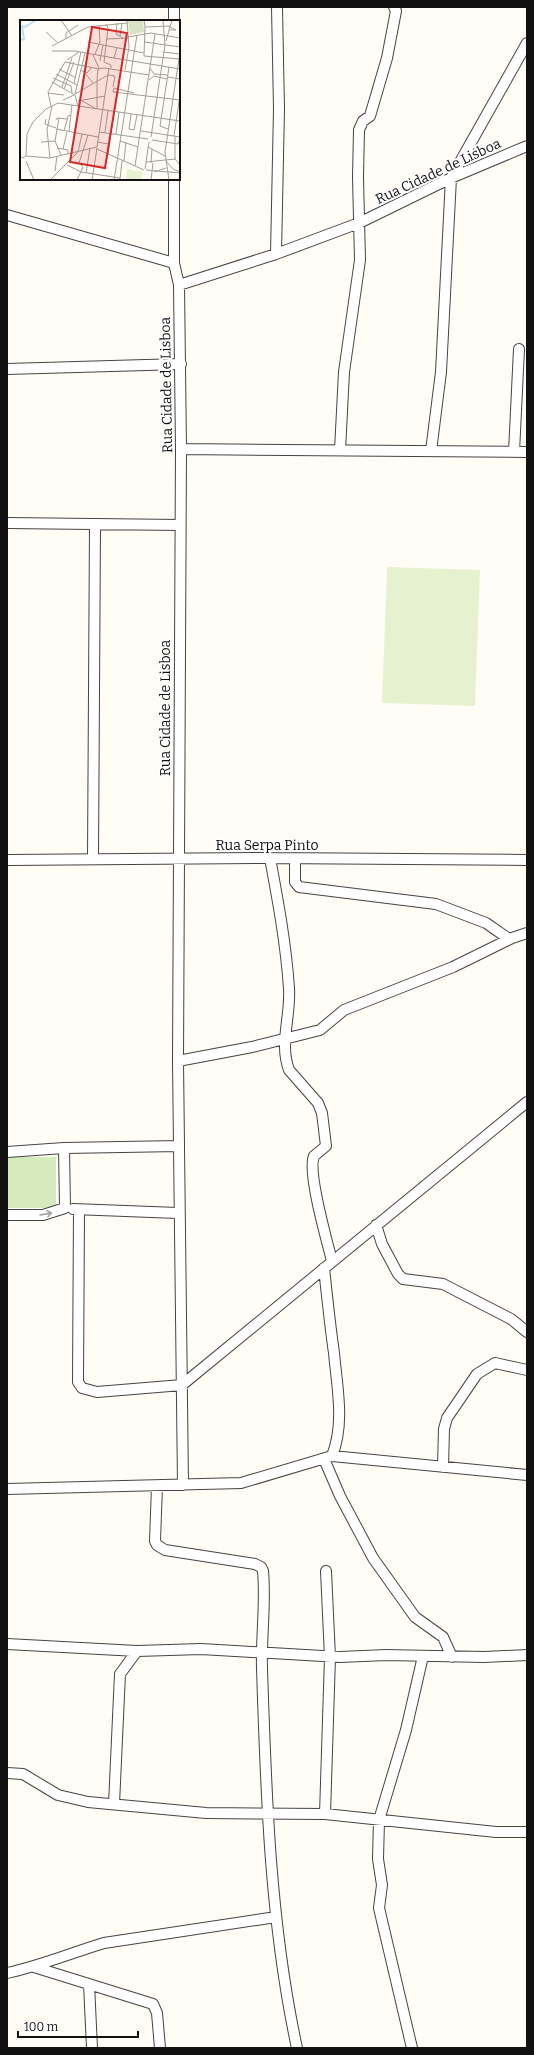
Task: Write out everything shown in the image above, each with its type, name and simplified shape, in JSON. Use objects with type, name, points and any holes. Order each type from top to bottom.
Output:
[{"type":"street","points":[[174,7],[174,20]]},
{"type":"street","points":[[276,254],[279,109],[277,7]]},
{"type":"street","points":[[340,450],[344,372],[359,273],[359,130],[363,121],[370,116],[387,58],[396,11],[394,7]]},
{"type":"street","points":[[431,451],[441,372],[452,178],[527,43]]},
{"type":"street","name":"Rua Cidade de Lisboa","points":[[182,1485],[182,1385],[178,1214],[181,364],[178,285],[276,254],[359,223],[452,178],[527,146]]},
{"type":"street","points":[[174,180],[174,263],[178,285]]},
{"type":"street","points":[[7,215],[174,263]]},
{"type":"street","points":[[514,452],[519,349]]},
{"type":"street","points":[[7,369],[181,364]]},
{"type":"street","points":[[181,449],[527,452]]},
{"type":"street","points":[[7,523],[180,525]]},
{"type":"street","points":[[93,859],[95,524]]},
{"type":"street","points":[[270,858],[283,930],[289,988],[290,1006],[284,1039],[289,1070],[318,1103],[322,1113],[326,1146],[314,1156],[312,1164],[328,1265],[339,1404],[339,1427],[336,1445],[328,1457]]},
{"type":"street","name":"Rua Serpa Pinto","points":[[7,860],[179,860],[270,858],[527,860]]},
{"type":"street","points":[[296,859],[295,882],[299,887],[436,904],[486,923],[509,939]]},
{"type":"street","points":[[178,1061],[320,1030],[344,1010],[453,967],[509,939],[527,933]]},
{"type":"street","points":[[79,1210],[78,1382],[82,1388],[97,1392],[182,1385],[525,1106]]},
{"type":"street","points":[[7,1152],[64,1148],[179,1146]]},
{"type":"street","points":[[64,1148],[65,1208]]},
{"type":"street","points":[[7,1214],[43,1215],[65,1208],[79,1210],[178,1214]]},
{"type":"street","points":[[376,1226],[382,1244],[398,1274],[403,1279],[443,1284],[511,1319],[527,1332]]},
{"type":"street","points":[[443,1467],[444,1430],[447,1418],[477,1374],[495,1363],[527,1370]]},
{"type":"street","points":[[328,1457],[340,1496],[373,1558],[415,1617],[442,1637],[452,1657]]},
{"type":"street","points":[[7,1489],[241,1483],[328,1457],[527,1475]]},
{"type":"street","points":[[157,1486],[155,1541],[157,1545],[165,1550],[255,1564],[261,1567],[264,1581],[261,1654],[266,1813],[282,1967],[296,2048]]},
{"type":"street","points":[[325,1814],[330,1656],[326,1571]]},
{"type":"street","points":[[7,1644],[137,1651],[201,1650],[261,1654],[330,1656],[484,1657],[527,1655]]},
{"type":"street","points":[[114,1804],[120,1674],[137,1651]]},
{"type":"street","points":[[412,2048],[379,1908],[382,1885],[378,1859],[379,1820],[406,1730],[423,1656]]},
{"type":"street","points":[[7,1773],[23,1774],[58,1795],[88,1802],[206,1813],[325,1814],[496,1832],[527,1832]]},
{"type":"street","points":[[7,1973],[34,1968],[77,1951],[104,1943],[276,1917]]},
{"type":"street","points":[[34,1968],[153,2004],[157,2013],[160,2048]]},
{"type":"street","points":[[89,1984],[92,2048]]},
{"type":"green space","points":[[387,567],[480,570],[475,706],[382,703]]},
{"type":"green space","points":[[7,1157],[56,1157],[56,1208],[7,1208]]}]
